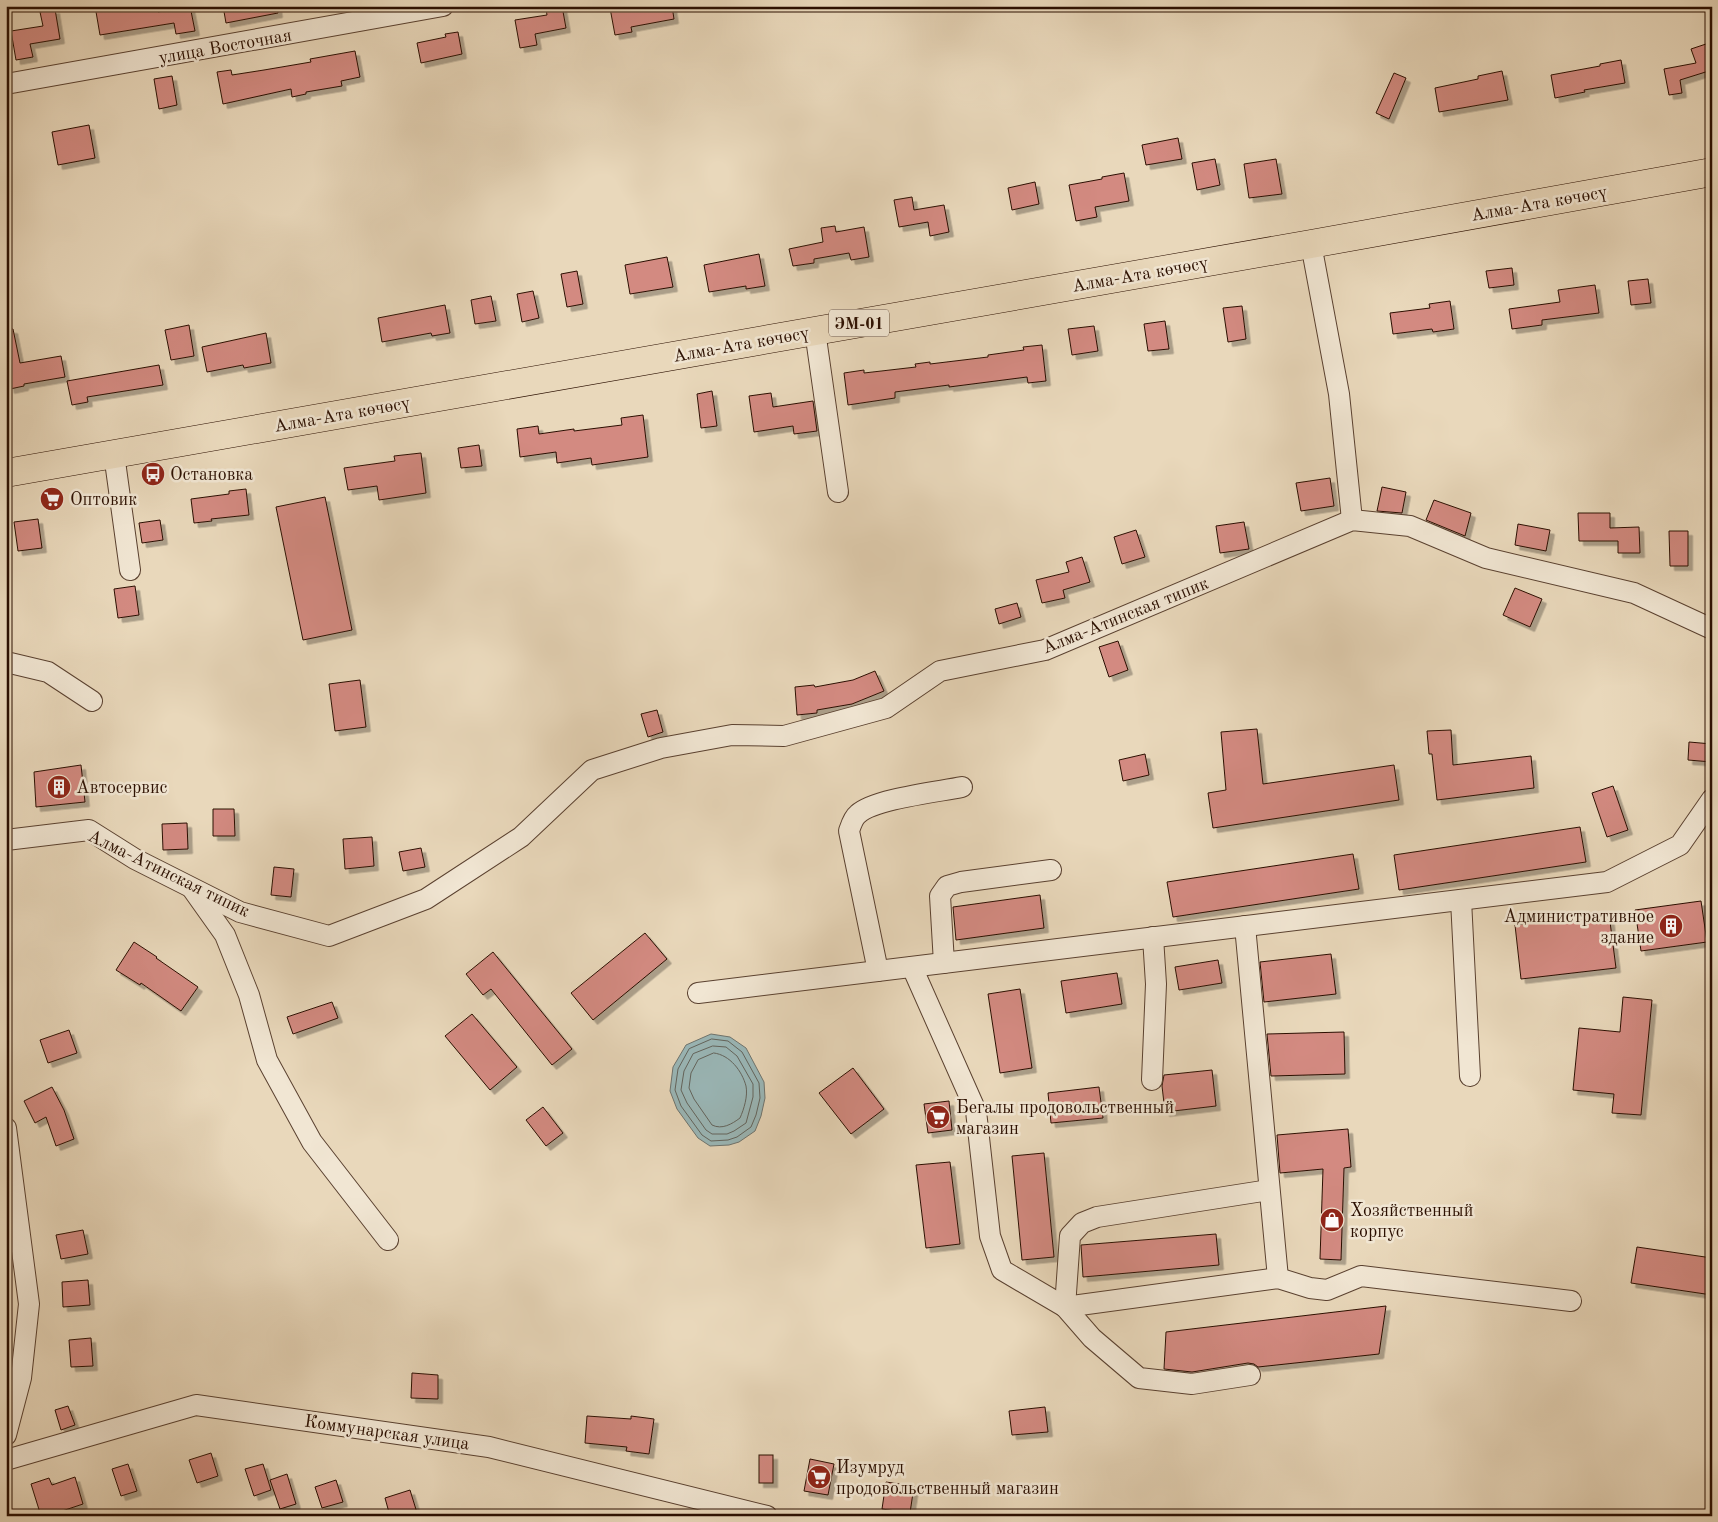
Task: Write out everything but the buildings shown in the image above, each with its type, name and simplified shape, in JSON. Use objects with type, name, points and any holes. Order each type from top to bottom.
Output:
[{"type":"highway","name":"Алма-Ата көчөсү","points":[[6,473],[1712,172]]},
{"type":"street","name":"улица Восточная","points":[[6,84],[443,6]]},
{"type":"street","points":[[1311,244],[1339,394],[1352,520]]},
{"type":"street","points":[[815,331],[838,492]]},
{"type":"street","points":[[114,454],[130,570]]},
{"type":"street","name":"Алма-Атинская типик","points":[[6,840],[89,830],[135,859],[240,912],[329,936],[426,899],[521,837],[592,770],[662,748],[732,736],[784,736],[886,708],[940,672],[1045,650],[1352,520],[1410,526],[1486,558],[1634,593],[1712,629]]},
{"type":"street","points":[[6,662],[48,672],[92,701]]},
{"type":"street","points":[[878,971],[849,831],[856,815],[867,807],[962,787]]},
{"type":"street","points":[[698,993],[1607,882],[1680,845],[1712,799]]},
{"type":"street","points":[[944,963],[940,896],[947,886],[961,882],[1051,870]]},
{"type":"street","points":[[192,888],[225,935],[249,995],[267,1060],[312,1142],[388,1240]]},
{"type":"street","points":[[1460,900],[1470,1076]]},
{"type":"street","points":[[1245,926],[1278,1278]]},
{"type":"street","points":[[1152,1080],[1156,984],[1153,937]]},
{"type":"street","points":[[912,967],[976,1111],[990,1236],[1002,1270],[1065,1307],[1092,1338],[1139,1378],[1192,1384],[1250,1375]]},
{"type":"street","points":[[6,1128],[29,1304],[21,1378],[6,1434]]},
{"type":"street","points":[[1065,1307],[1070,1236],[1082,1223],[1097,1217],[1269,1190]]},
{"type":"street","points":[[1065,1307],[1278,1278],[1310,1288],[1327,1290],[1361,1276],[1571,1301]]},
{"type":"street","name":"Коммунарская улица","points":[[6,1460],[196,1406],[489,1446],[767,1516]]},
{"type":"water","points":[[711,1034],[730,1037],[746,1048],[764,1082],[765,1098],[755,1131],[739,1142],[729,1145],[710,1146],[698,1138],[677,1109],[670,1091],[673,1067],[686,1045]]},
{"type":"place","name":"Остановка","points":[[153,474]]},
{"type":"place","name":"Оптовик","points":[[52,499]]},
{"type":"place","name":"Автосервис","points":[[59,787]]},
{"type":"place","name":"Административное здание","points":[[1671,926]]},
{"type":"place","name":"Бегалы продовольственный магазин","points":[[938,1117]]},
{"type":"place","name":"Хозяйственный корпус","points":[[1332,1220]]},
{"type":"place","name":"Изумруд продовольственный магазин","points":[[819,1477]]}]
